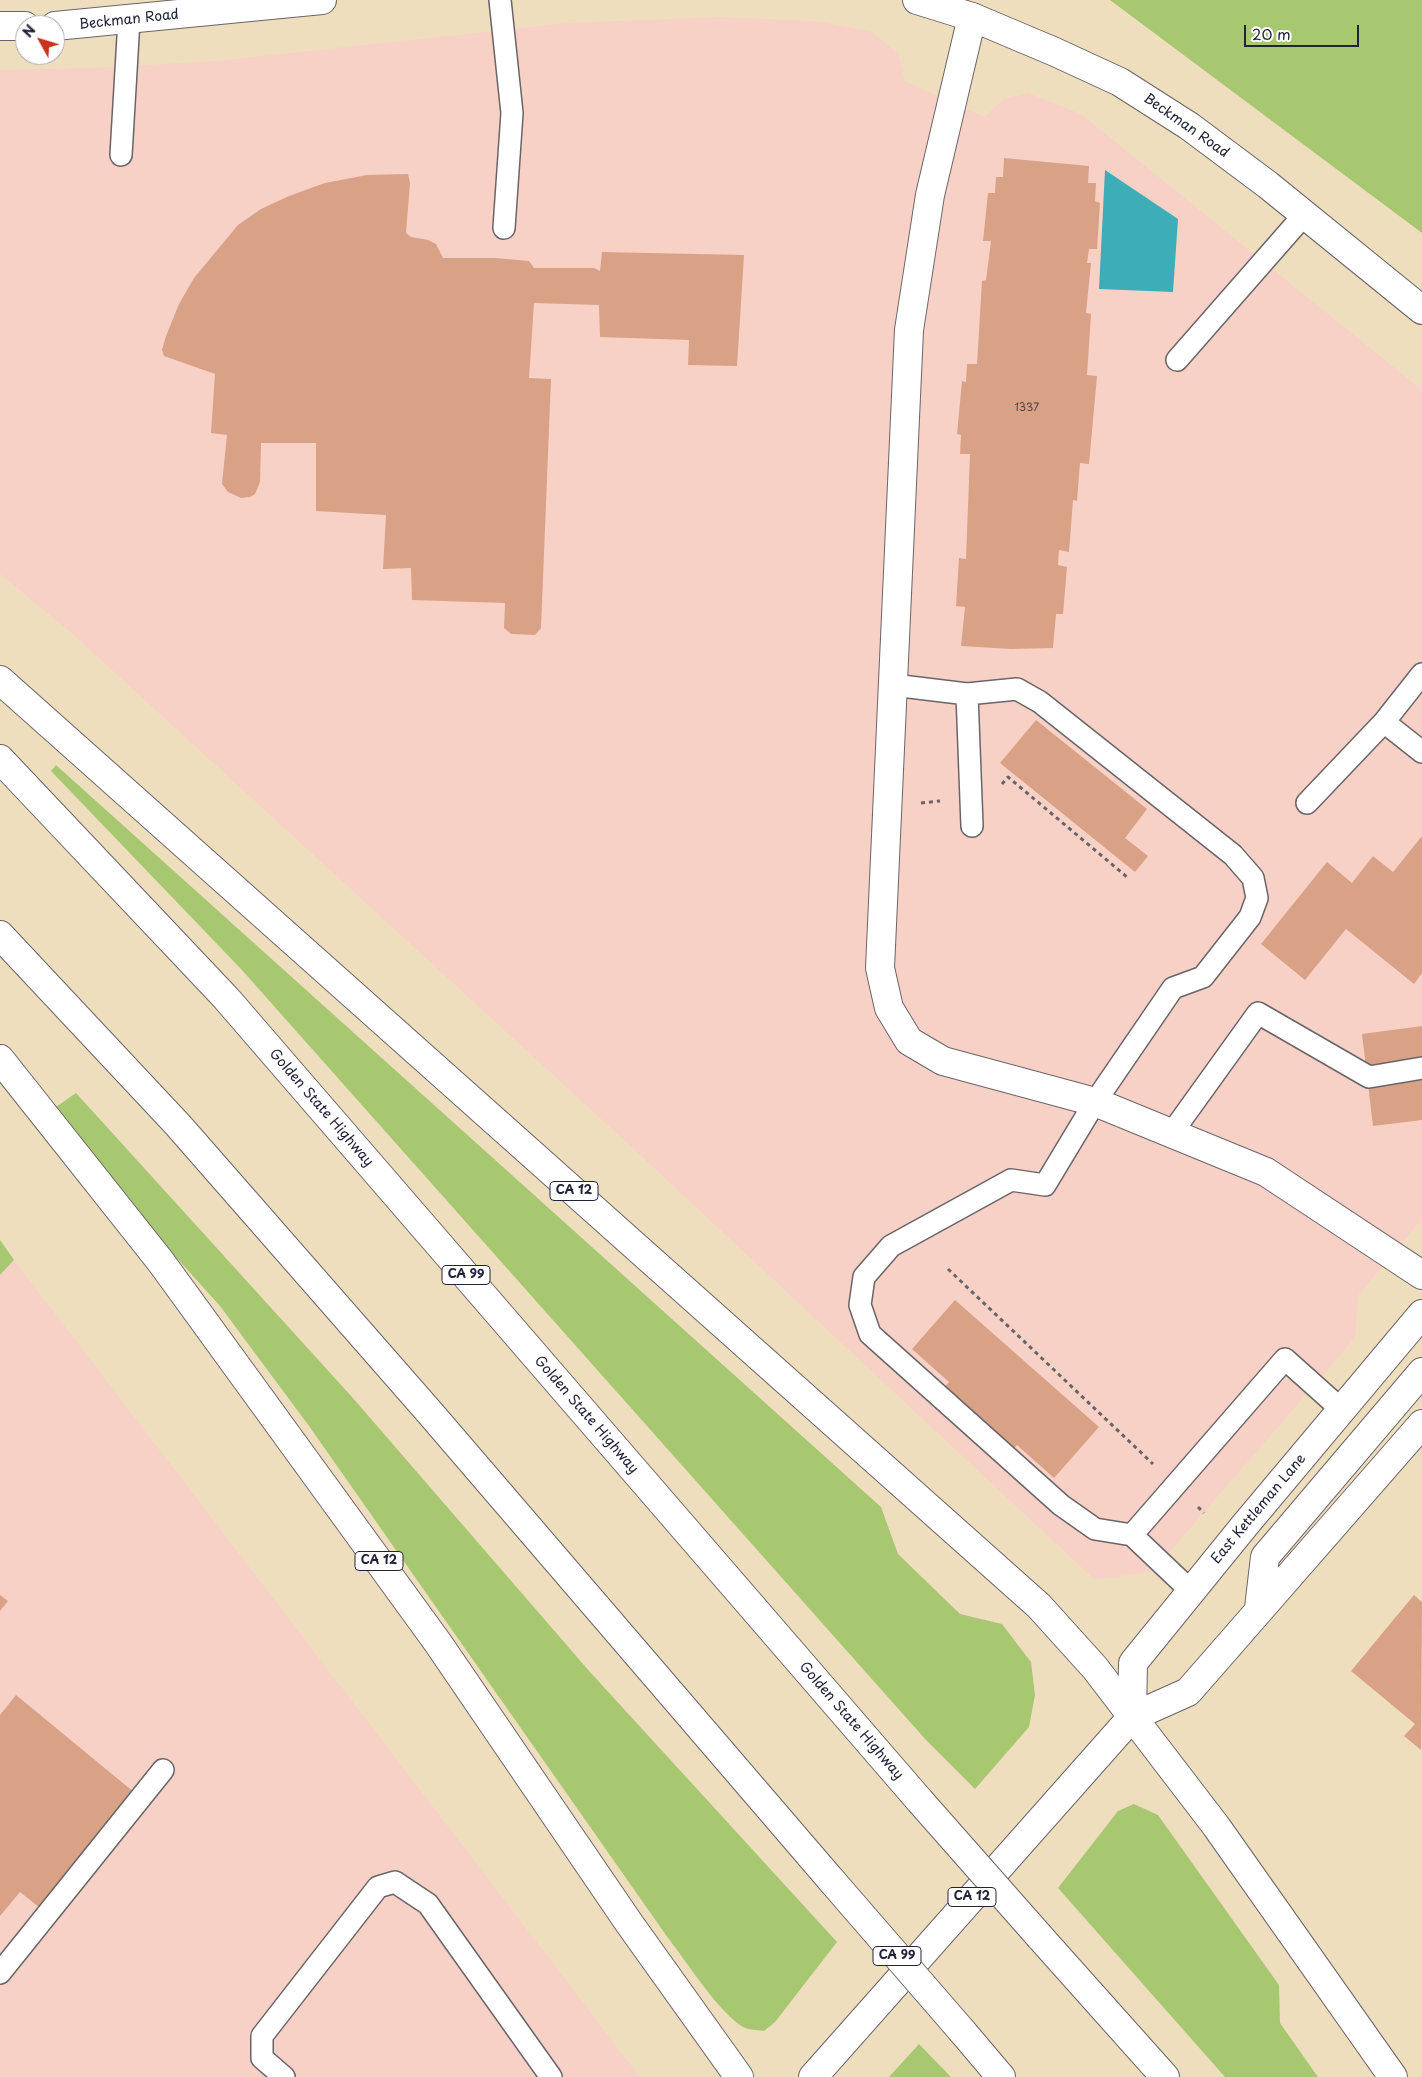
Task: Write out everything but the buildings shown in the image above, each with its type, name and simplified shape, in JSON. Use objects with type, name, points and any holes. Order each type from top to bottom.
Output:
[{"type":"main road","name":"Beckman Road","points":[[65,25],[322,0]]},
{"type":"main road","name":"Beckman Road","points":[[917,0],[972,18],[1055,52],[1120,82],[1189,126],[1422,310]]},
{"type":"main road","points":[[972,18],[930,195],[909,330],[880,968],[889,1008],[909,1041],[943,1061],[1096,1102],[1266,1172],[1422,1275]]},
{"type":"main road","points":[[0,26],[15,26]]},
{"type":"main road","name":"CA 12","points":[[0,680],[1039,1606],[1095,1668],[1132,1718],[813,2077]]},
{"type":"main road","name":"Golden State Highway","points":[[0,759],[226,998],[920,1801],[1165,2077]]},
{"type":"main road","name":"CA 99","points":[[0,935],[171,1118],[432,1414],[1002,2077]]},
{"type":"main road","name":"CA 12","points":[[0,1059],[161,1262],[415,1611],[635,1931],[739,2077]]},
{"type":"main road","name":"East Kettleman Lane","points":[[1132,1718],[1133,1663],[1422,1314]]},
{"type":"main road","points":[[1259,1608],[1265,1557],[1422,1372]]},
{"type":"main road","points":[[1393,2077],[1216,1826],[1132,1718],[1188,1692],[1259,1608],[1422,1424]]},
{"type":"lane","points":[[500,0],[512,113],[504,228]]},
{"type":"lane","points":[[121,154],[129,20]]},
{"type":"lane","points":[[1177,360],[1304,215]]},
{"type":"lane","points":[[1307,803],[1384,722],[1422,674]]},
{"type":"lane","points":[[893,686],[967,694],[1017,689],[1040,702],[1232,855],[1253,878],[1257,898],[1250,917],[1202,977],[1172,988],[1096,1102],[1045,1185],[1011,1180],[891,1246],[864,1278],[860,1306],[870,1334],[1061,1505],[1095,1530],[1132,1536],[1191,1591]]},
{"type":"lane","points":[[967,694],[972,826]]},
{"type":"lane","points":[[1384,722],[1422,752]]},
{"type":"lane","points":[[1171,1134],[1258,1012],[1369,1077],[1422,1068]]},
{"type":"lane","points":[[1132,1536],[1285,1359],[1342,1410]]},
{"type":"lane","points":[[0,1973],[163,1770]]},
{"type":"lane","points":[[284,2077],[262,2058],[262,2036],[378,1887],[395,1882],[428,1904],[552,2077]]},
{"type":"path","points":[[916,803],[996,791],[1008,776],[1128,878]]},
{"type":"path","points":[[948,1269],[1204,1513]]},
{"type":"shaded area","points":[[718,17],[814,21],[871,31],[898,54],[905,81],[984,117],[1004,99],[1028,93],[1081,114],[1422,390],[1422,1219],[1358,1296],[1355,1338],[1153,1571],[1095,1580],[624,1140],[75,636],[0,574],[0,70],[89,68],[216,61],[568,23]]},
{"type":"shaded area","points":[[14,1260],[640,2077],[0,2077],[0,1275]]},
{"type":"green space","points":[[1110,0],[1422,0],[1422,233]]},
{"type":"green space","points":[[56,765],[881,1507],[898,1554],[960,1614],[1002,1624],[1031,1662],[1035,1695],[1029,1727],[975,1789],[926,1740],[241,969],[51,771]]},
{"type":"green space","points":[[76,1093],[352,1397],[590,1672],[837,1942],[775,2022],[764,2031],[748,2029],[738,2024],[705,1988],[309,1426],[220,1306],[110,1184],[53,1109]]},
{"type":"green space","points":[[0,1240],[14,1260],[0,1275]]},
{"type":"green space","points":[[1134,1804],[1158,1815],[1279,1985],[1280,2023],[1318,2077],[1225,2077],[1058,1888],[1118,1811]]},
{"type":"green space","points":[[919,2044],[951,2077],[889,2077]]},
{"type":"water","points":[[1105,170],[1178,219],[1173,292],[1099,289]]}]
